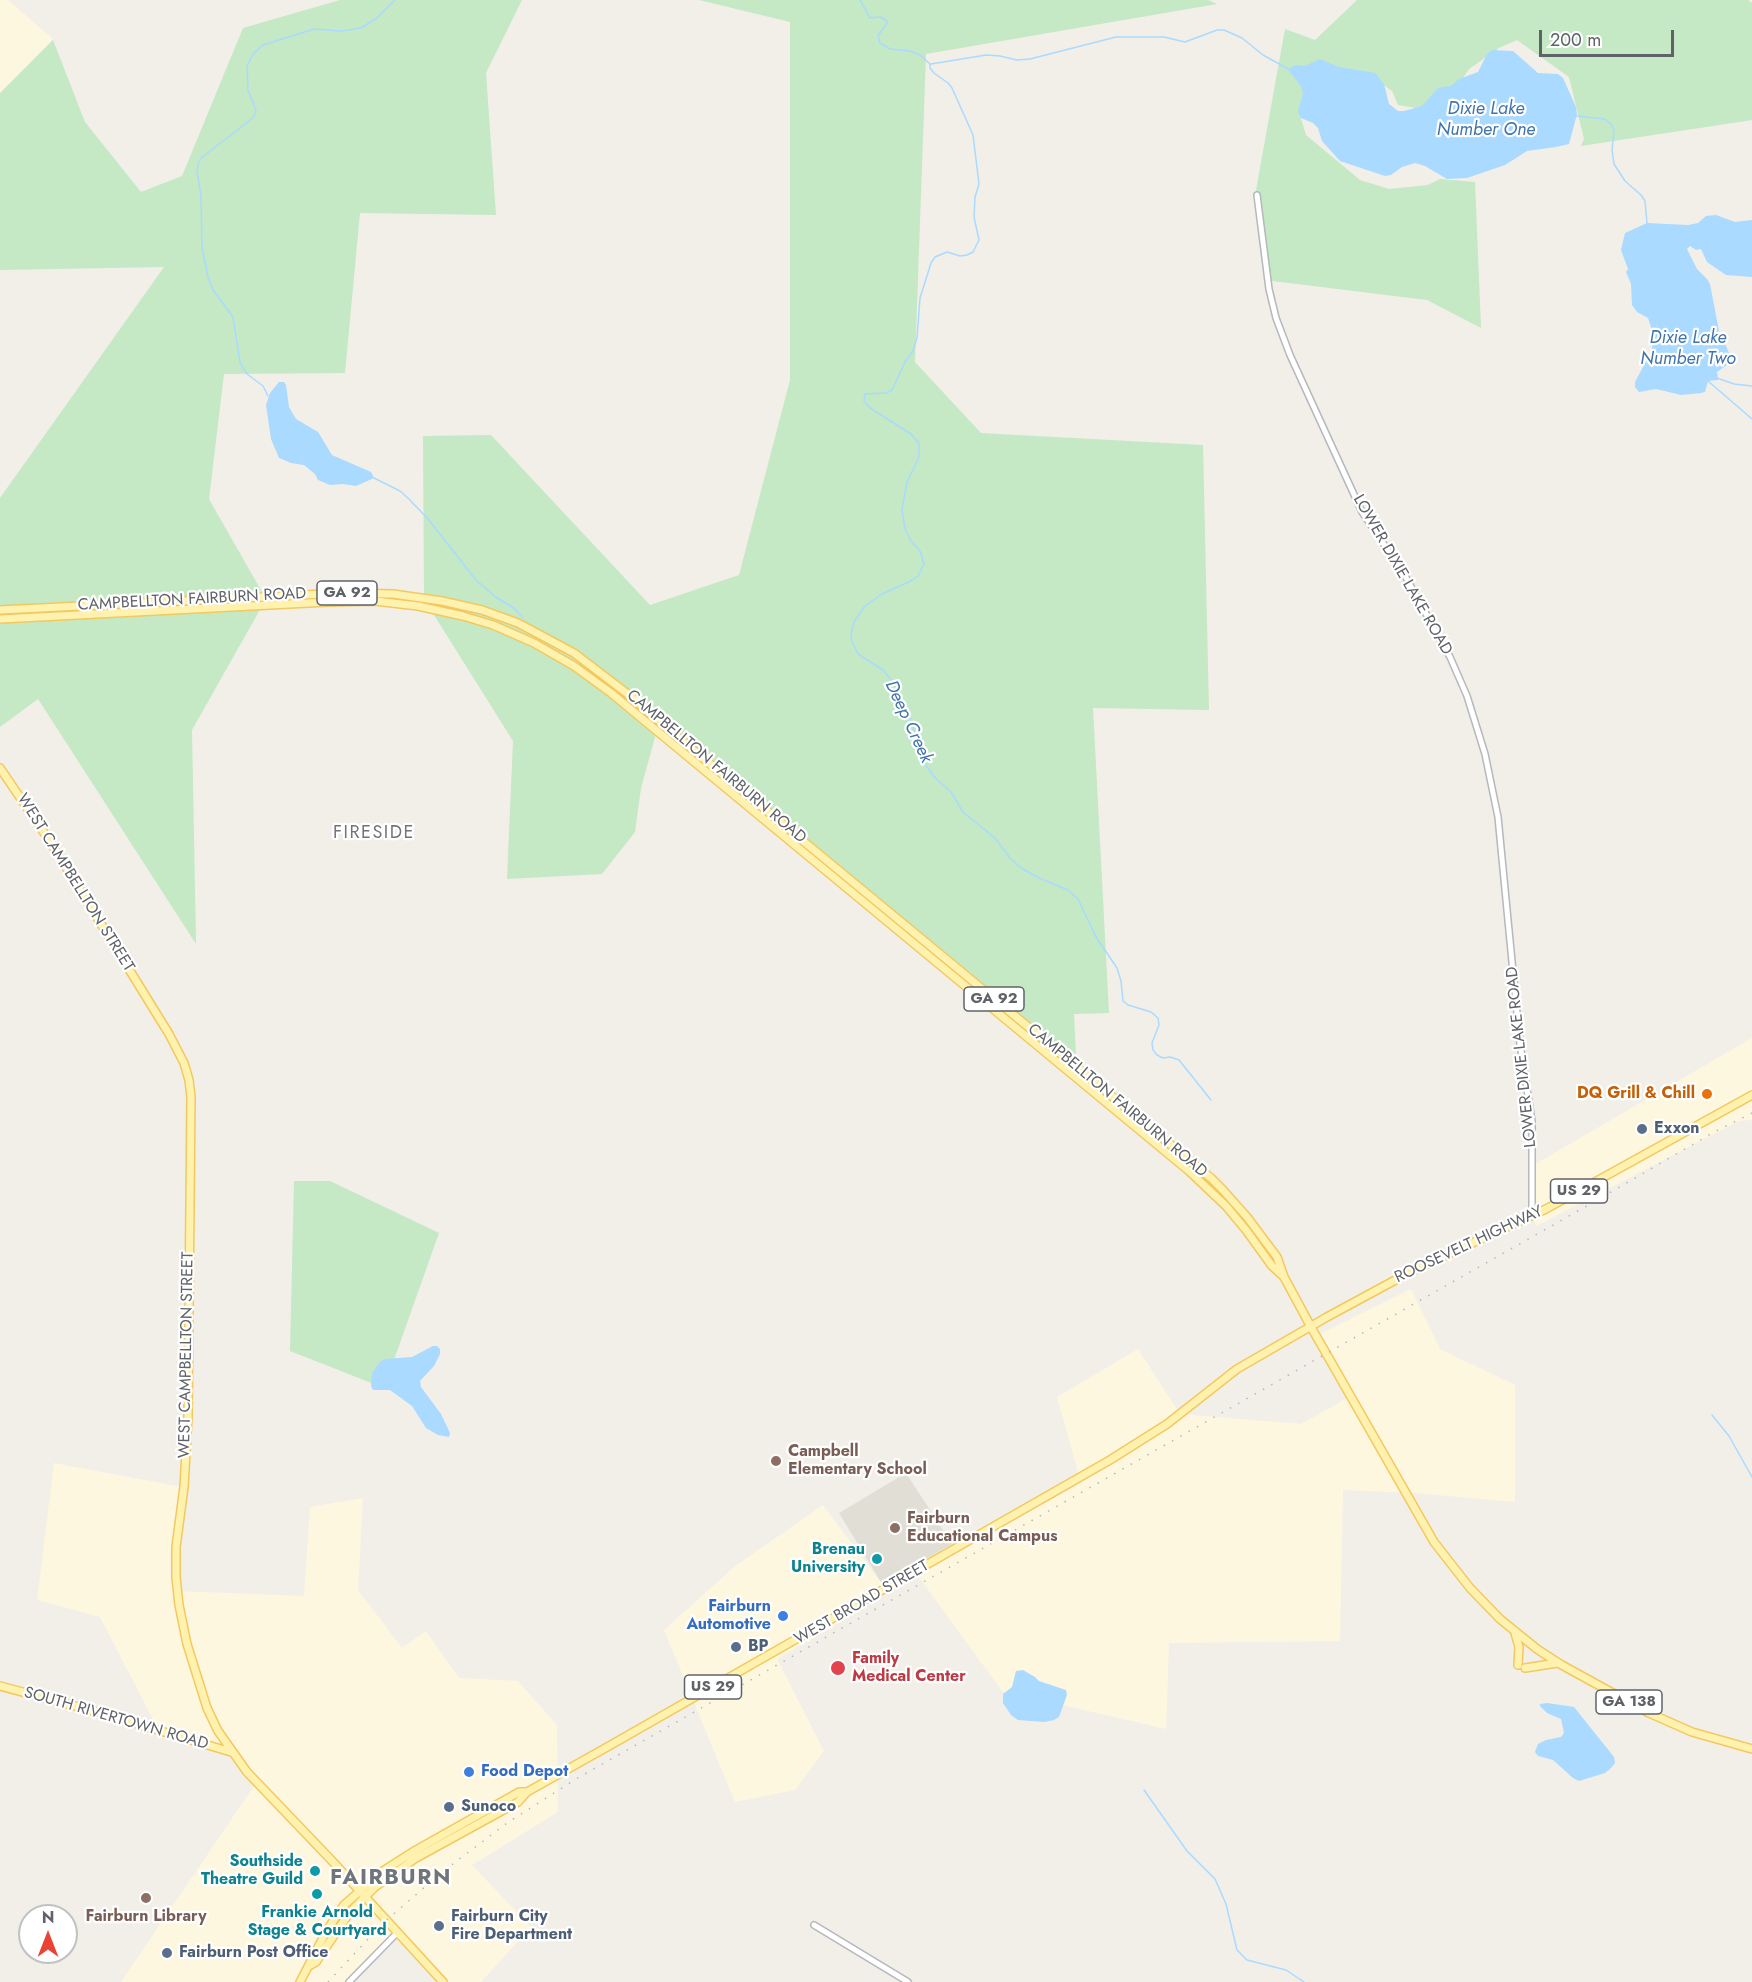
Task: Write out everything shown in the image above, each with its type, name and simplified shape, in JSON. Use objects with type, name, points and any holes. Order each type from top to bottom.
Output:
[{"type":"main road","name":"CAMPBELLTON FAIRBURN ROAD","points":[[0,610],[344,592],[377,593],[426,598],[465,606],[500,616],[541,634],[586,662],[633,698],[1211,1178],[1236,1204],[1277,1257],[1284,1277],[1311,1327]]},
{"type":"main road","name":"CAMPBELLTON FAIRBURN ROAD","points":[[0,619],[375,601],[418,606],[455,614],[493,625],[534,643],[574,666],[611,693],[1188,1171],[1231,1212],[1272,1266],[1284,1277]]},
{"type":"main road","name":"WEST CAMPBELLTON STREET","points":[[0,768],[51,843],[170,1034],[189,1080],[191,1109],[188,1417],[184,1486],[176,1547],[176,1577],[179,1605],[191,1662],[207,1708],[231,1752],[247,1772],[443,1982]]},
{"type":"main road","name":"ROOSEVELT HIGHWAY","points":[[1311,1327],[1412,1271],[1532,1216],[1752,1095]]},
{"type":"main road","name":"GA 138","points":[[1311,1327],[1434,1542],[1470,1588],[1515,1632],[1557,1663],[1673,1724],[1725,1743],[1752,1749]]},
{"type":"main road","name":"WEST BROAD STREET","points":[[309,1966],[316,1962],[350,1912],[381,1883],[416,1858],[518,1803],[527,1792],[1138,1444],[1237,1369],[1311,1327]]},
{"type":"main road","points":[[1515,1632],[1522,1666],[1557,1663]]},
{"type":"main road","name":"SOUTH RIVERTOWN ROAD","points":[[0,1686],[231,1752]]},
{"type":"main road","name":"WEST BROAD STREET","points":[[300,1982],[327,1930],[344,1905],[383,1871],[519,1792],[527,1792]]},
{"type":"street","name":"LOWER DIXIE LAKE ROAD","points":[[1257,195],[1269,289],[1276,318],[1290,356],[1362,512],[1404,574],[1450,657],[1467,696],[1485,754],[1498,817],[1519,1033],[1532,1121],[1532,1216]]},
{"type":"street","points":[[814,1925],[908,1982]]},
{"type":"street","points":[[349,1982],[397,1934]]},
{"type":"shaded area","points":[[0,0],[8,0],[53,39],[0,93]]},
{"type":"shaded area","points":[[1752,1038],[1752,1120],[1739,1121],[1536,1226],[1532,1214],[1532,1166]]},
{"type":"shaded area","points":[[1411,1289],[1440,1349],[1515,1385],[1515,1502],[1415,1493],[1343,1490],[1340,1641],[1169,1643],[1166,1729],[1002,1691],[918,1576],[1081,1483],[1057,1397],[1138,1349],[1180,1414],[1301,1424],[1351,1396],[1318,1335]]},
{"type":"shaded area","points":[[54,1463],[182,1487],[174,1561],[174,1591],[304,1596],[310,1507],[363,1498],[358,1590],[402,1648],[426,1631],[459,1678],[518,1681],[557,1725],[558,1812],[472,1865],[531,1927],[481,1982],[445,1982],[398,1931],[348,1982],[121,1982],[258,1780],[228,1750],[160,1733],[100,1617],[37,1600]]},
{"type":"shaded area","name":"Fairburn Educational Campus","points":[[906,1473],[952,1544],[882,1584],[839,1513]]},
{"type":"shaded area","points":[[823,1505],[882,1584],[879,1599],[777,1659],[824,1751],[795,1790],[735,1802],[664,1630],[734,1567]]},
{"type":"green space","points":[[340,0],[522,0],[486,73],[496,215],[360,213],[345,373],[224,374],[209,499],[266,599],[192,730],[196,944],[38,699],[0,727],[0,498],[164,267],[0,270],[0,93],[53,40],[85,122],[141,192],[182,176],[243,28]]},
{"type":"green space","points":[[699,0],[1208,0],[1217,4],[926,54],[915,362],[981,433],[1203,445],[1209,710],[1093,708],[1109,1013],[1074,1014],[1077,1076],[1012,1024],[659,723],[641,788],[635,832],[602,874],[507,879],[513,741],[424,599],[423,436],[491,435],[650,605],[739,575],[790,380],[790,22]]},
{"type":"green space","points":[[1357,0],[1748,0],[1752,3],[1752,120],[1581,146],[1584,139],[1569,77],[1517,40],[1499,48],[1469,69],[1461,81],[1431,105],[1416,108],[1398,105],[1392,91],[1375,79],[1300,115],[1306,135],[1360,180],[1389,189],[1428,185],[1440,179],[1475,182],[1481,328],[1427,300],[1264,280],[1256,190],[1285,29],[1315,40]]},
{"type":"green space","points":[[294,1181],[330,1181],[439,1233],[384,1388],[290,1351]]},
{"type":"water","name":"Dixie Lake Number One","points":[[1492,50],[1513,51],[1538,73],[1558,74],[1563,78],[1577,114],[1569,144],[1527,151],[1505,165],[1467,178],[1447,179],[1415,163],[1385,176],[1340,161],[1322,141],[1318,128],[1301,118],[1298,112],[1303,93],[1301,86],[1289,71],[1296,65],[1305,66],[1320,59],[1339,67],[1375,73],[1384,84],[1389,104],[1398,111],[1404,111],[1422,106],[1438,88],[1451,86],[1459,79],[1478,72],[1487,54]]},
{"type":"water","name":"Dixie Lake Number Two","points":[[1716,215],[1735,222],[1752,220],[1752,277],[1726,275],[1707,262],[1701,249],[1696,250],[1690,246],[1687,249],[1697,269],[1710,284],[1719,331],[1731,357],[1731,362],[1717,372],[1718,380],[1708,381],[1705,392],[1681,395],[1656,389],[1639,392],[1635,387],[1635,382],[1652,350],[1652,330],[1648,318],[1637,312],[1632,305],[1631,284],[1626,272],[1628,269],[1621,250],[1625,233],[1647,223],[1688,225],[1698,223],[1706,216]]},
{"type":"water","points":[[279,382],[284,382],[286,385],[289,407],[296,419],[318,432],[332,455],[371,472],[374,478],[356,486],[330,485],[318,480],[315,474],[304,465],[279,458],[271,439],[266,405],[270,393]]},
{"type":"water","points":[[433,1346],[440,1349],[440,1354],[434,1366],[420,1381],[421,1387],[441,1414],[450,1433],[449,1437],[438,1435],[426,1428],[412,1406],[390,1390],[373,1390],[371,1386],[372,1373],[380,1362],[385,1359],[412,1357]]},
{"type":"water","points":[[1023,1670],[1039,1681],[1066,1690],[1067,1695],[1059,1717],[1044,1722],[1018,1720],[1011,1715],[1003,1703],[1003,1694],[1012,1687],[1016,1671]]},
{"type":"water","points":[[1540,1704],[1574,1707],[1614,1757],[1615,1763],[1610,1769],[1605,1773],[1579,1781],[1553,1760],[1538,1756],[1535,1752],[1538,1744],[1561,1737],[1564,1733],[1561,1719],[1547,1713],[1540,1706]]},
{"type":"waterway","points":[[268,396],[263,386],[243,368],[233,317],[213,290],[208,277],[202,248],[198,164],[201,158],[253,118],[256,111],[248,90],[247,66],[253,54],[263,45],[314,29],[341,31],[361,28],[377,18],[395,0]]},
{"type":"waterway","name":"Deep Creek","points":[[860,0],[870,18],[880,17],[886,20],[887,23],[878,36],[880,43],[890,49],[910,51],[920,55],[930,64],[934,73],[952,88],[973,135],[979,184],[975,197],[974,217],[979,240],[973,252],[967,255],[960,256],[947,252],[935,257],[920,298],[917,338],[913,351],[905,362],[892,390],[886,393],[865,394],[864,401],[870,408],[911,434],[919,443],[919,457],[907,482],[902,509],[905,529],[911,541],[920,551],[924,564],[918,576],[913,580],[882,594],[865,606],[854,622],[852,642],[858,654],[883,670],[896,686],[911,721],[923,761],[935,778],[951,792],[963,812],[995,838],[1021,868],[1068,890],[1078,899],[1096,937],[1117,968],[1123,1001],[1128,1005],[1151,1012],[1158,1018],[1159,1025],[1152,1043],[1153,1050],[1163,1058],[1170,1057],[1179,1060],[1211,1100]]},
{"type":"waterway","points":[[931,64],[986,55],[1017,60],[1030,59],[1116,37],[1164,37],[1185,42],[1217,30],[1224,30],[1242,38],[1263,55],[1290,70]]},
{"type":"waterway","points":[[1576,116],[1605,119],[1611,124],[1614,130],[1612,150],[1614,164],[1625,181],[1645,201],[1647,223]]},
{"type":"waterway","points":[[1717,378],[1734,384],[1752,386]]},
{"type":"waterway","points":[[1708,381],[1752,419]]},
{"type":"waterway","points":[[374,478],[400,491],[409,499],[428,519],[476,580],[497,598],[514,608],[523,618]]},
{"type":"waterway","points":[[1712,1415],[1729,1436],[1752,1477]]},
{"type":"waterway","points":[[1144,1790],[1187,1851],[1215,1879],[1226,1904],[1237,1950],[1247,1960],[1286,1970],[1304,1982]]},
{"type":"railway","points":[[328,1982],[382,1924],[441,1873],[507,1823],[576,1779],[1714,1132],[1752,1113]]},
{"type":"place","name":"DQ Grill & Chill","points":[[1707,1094]]},
{"type":"place","name":"Exxon","points":[[1642,1129]]},
{"type":"place","name":"Campbell Elementary School","points":[[776,1461]]},
{"type":"place","name":"Fairburn Educational Campus","points":[[895,1528]]},
{"type":"place","name":"Brenau University","points":[[877,1559]]},
{"type":"place","name":"Fairburn Automotive","points":[[783,1616]]},
{"type":"place","name":"BP","points":[[736,1647]]},
{"type":"place","name":"Family Medical Center","points":[[838,1668]]},
{"type":"place","name":"Food Depot","points":[[469,1772]]},
{"type":"place","name":"Sunoco","points":[[449,1807]]},
{"type":"place","name":"Southside Theatre Guild","points":[[315,1871]]},
{"type":"place","name":"Frankie Arnold Stage & Courtyard","points":[[317,1894]]},
{"type":"place","name":"Fairburn Library","points":[[146,1898]]},
{"type":"place","name":"Fairburn City Fire Department","points":[[439,1926]]},
{"type":"place","name":"Fairburn Post Office","points":[[167,1953]]},
{"type":"district","name":"FIRESIDE","points":[[374,834]]},
{"type":"district","name":"FAIRBURN","points":[[391,1879]]}]
